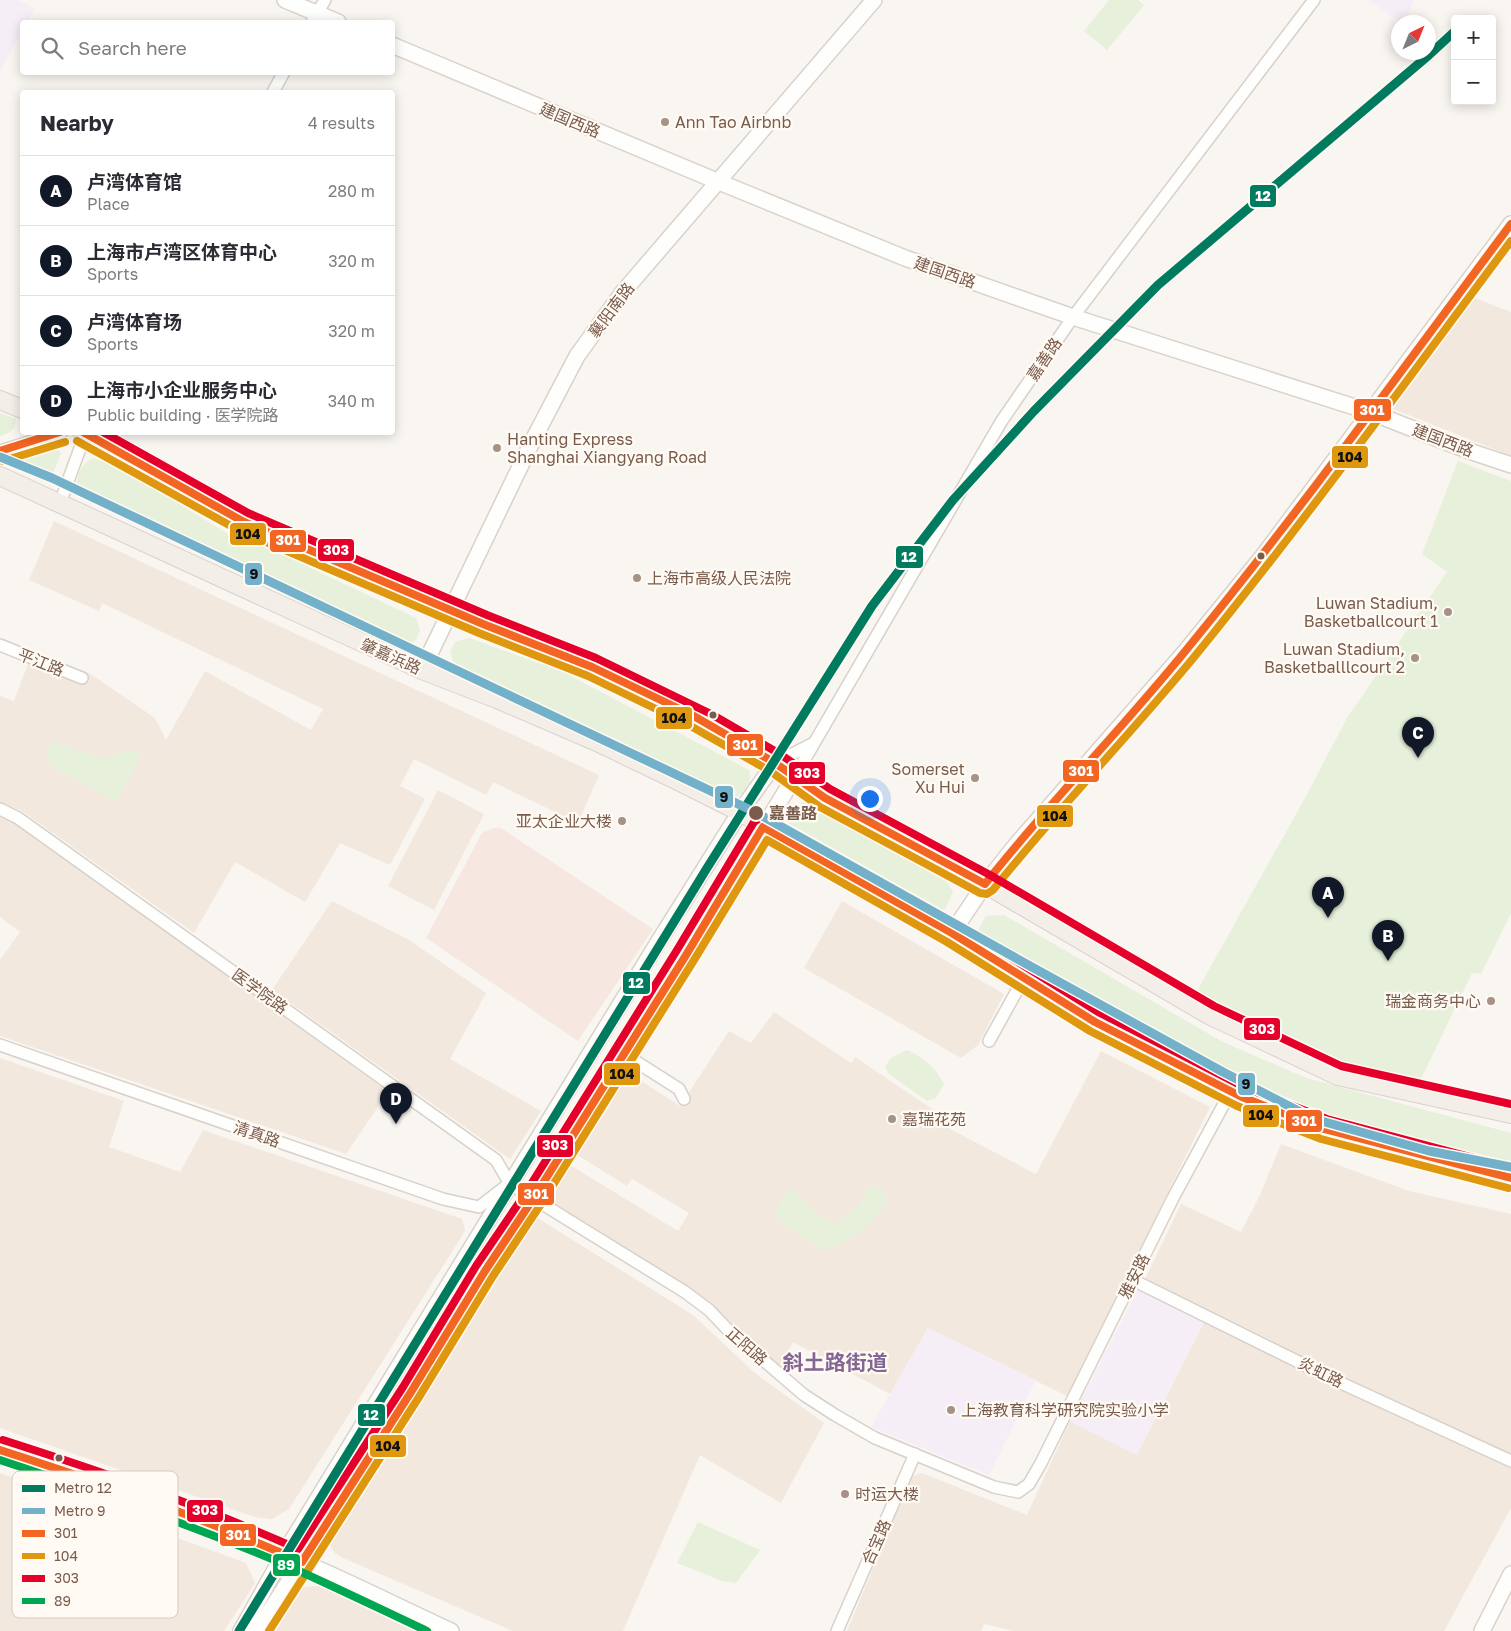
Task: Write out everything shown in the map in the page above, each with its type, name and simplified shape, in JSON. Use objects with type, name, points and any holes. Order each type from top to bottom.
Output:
[{"type":"main road","points":[[0,400],[20,408]]},
{"type":"main road","points":[[89,435],[244,522],[450,610],[600,671],[707,723],[775,763],[825,798],[986,884],[1209,1015],[1338,1076],[1511,1114]]},
{"type":"main road","name":"肇嘉浜路","points":[[0,476],[422,670],[597,742],[740,812],[763,827],[952,933],[1095,1022],[1231,1091],[1324,1129],[1511,1178]]},
{"type":"street","points":[[285,0],[315,18],[325,0]]},
{"type":"street","name":"襄阳南路","points":[[422,670],[532,442],[577,356],[623,292],[874,0]]},
{"type":"street","name":"嘉善路","points":[[795,776],[1001,422],[1073,317],[1314,0]]},
{"type":"street","name":"建国西路","points":[[395,47],[904,258],[1073,317],[1370,412],[1472,452],[1511,464]]},
{"type":"street","points":[[273,90],[282,75]]},
{"type":"street","points":[[952,933],[1016,845],[1185,652],[1263,556],[1511,224]]},
{"type":"street","points":[[0,451],[52,435]]},
{"type":"street","points":[[60,503],[84,435]]},
{"type":"street","name":"平江路","points":[[0,645],[82,678]]},
{"type":"street","points":[[241,1631],[284,1554],[740,812],[775,763],[814,743]]},
{"type":"street","points":[[258,1631],[411,1392],[485,1271],[533,1199],[795,776]]},
{"type":"street","name":"医学院路","points":[[0,809],[34,828],[496,1160],[510,1184]]},
{"type":"street","points":[[989,1042],[1024,978]]},
{"type":"street","name":"清真路","points":[[0,1045],[443,1199],[479,1207],[510,1184]]},
{"type":"street","points":[[624,1054],[679,1089],[684,1099]]},
{"type":"street","name":"雅安路","points":[[1041,1463],[1173,1198],[1231,1091]]},
{"type":"street","name":"正阳路","points":[[510,1184],[685,1292],[709,1310],[728,1330],[804,1395],[874,1438],[994,1487],[1018,1492],[1029,1484],[1041,1463]]},
{"type":"street","name":"炎虹路","points":[[1132,1280],[1341,1383],[1511,1461]]},
{"type":"street","points":[[0,1450],[65,1471]]},
{"type":"street","name":"合宝路","points":[[837,1631],[915,1454]]},
{"type":"street","points":[[178,1511],[284,1554],[451,1631]]},
{"type":"street","points":[[1482,1631],[1511,1574]]},
{"type":"shaded area","points":[[0,0],[19,0],[35,9],[28,20],[20,20],[20,35],[0,72]]},
{"type":"shaded area","points":[[1368,0],[1414,0],[1408,15],[1391,16]]},
{"type":"shaded area","points":[[1467,295],[1511,312],[1511,456],[1386,406]]},
{"type":"shaded area","points":[[54,521],[599,775],[578,823],[493,782],[486,795],[414,759],[400,786],[425,799],[390,865],[340,843],[305,902],[235,862],[194,933],[22,811],[0,802],[0,696],[14,701],[33,651],[89,673],[155,718],[166,740],[205,671],[311,730],[323,709],[102,603],[99,611],[29,580]]},
{"type":"shaded area","points":[[438,790],[484,814],[434,910],[388,886]]},
{"type":"shaded area","points":[[0,817],[17,824],[388,1092],[346,1154],[0,1036],[0,960],[20,932],[0,917]]},
{"type":"shaded area","points":[[493,828],[501,828],[653,929],[578,1041],[426,938],[482,833]]},
{"type":"shaded area","points":[[332,901],[409,940],[486,993],[450,1059],[541,1111],[510,1159],[272,990]]},
{"type":"shaded area","points":[[842,901],[1004,994],[978,1045],[961,1058],[804,968]]},
{"type":"shaded area","points":[[774,1012],[851,1063],[855,1057],[953,1123],[950,1129],[1036,1174],[1101,1051],[1210,1107],[1067,1396],[928,1328],[890,1394],[793,1342],[779,1367],[730,1325],[547,1202],[544,1197],[565,1162],[678,1231],[689,1213],[632,1179],[627,1186],[571,1151],[621,1068],[680,1106],[729,1031],[751,1043]]},
{"type":"shaded area","points":[[0,1058],[124,1101],[109,1147],[180,1172],[203,1130],[462,1219],[465,1231],[289,1509],[272,1519],[255,1517],[178,1490],[178,1471],[123,1471],[0,1428]]},
{"type":"shaded area","points":[[1281,1144],[1409,1191],[1511,1214],[1511,1508],[1444,1631],[1013,1631],[984,1624],[981,1631],[847,1631],[911,1477],[922,1473],[1027,1515],[1070,1421],[1137,1455],[1204,1322],[1269,1354],[1275,1342],[1145,1279],[1181,1204],[1241,1232],[1260,1195]]},
{"type":"shaded area","points":[[531,1214],[693,1315],[756,1374],[824,1423],[781,1503],[700,1455],[623,1631],[513,1631],[343,1558],[335,1553],[326,1536],[387,1443]]},
{"type":"shaded area","points":[[1138,1290],[1204,1322],[1137,1455],[1070,1421]]},
{"type":"shaded area","name":"上海教育科学研究院实验小学","points":[[928,1328],[1036,1380],[989,1475],[871,1427]]},
{"type":"shaded area","points":[[0,1473],[12,1477],[12,1618],[178,1618],[178,1538],[246,1563],[255,1583],[224,1631],[0,1631]]},
{"type":"shaded area","points":[[319,1586],[414,1631],[273,1631],[300,1587]]},
{"type":"green space","points":[[1109,0],[1138,0],[1144,5],[1107,50],[1084,31]]},
{"type":"green space","points":[[0,413],[16,419],[11,430],[7,434],[0,436]]},
{"type":"green space","points":[[57,448],[61,453],[51,478],[46,482],[13,468],[12,463]]},
{"type":"green space","points":[[93,458],[119,467],[233,537],[250,539],[416,618],[420,630],[416,640],[405,646],[77,493],[79,472],[84,464]]},
{"type":"green space","points":[[1458,461],[1511,481],[1511,913],[1481,974],[1472,973],[1419,1083],[1340,1062],[1196,993],[1305,798],[1347,718],[1447,572],[1422,554]]},
{"type":"green space","points":[[469,638],[563,672],[749,770],[749,784],[734,800],[616,739],[462,673],[454,665],[450,652],[455,642]]},
{"type":"green space","points":[[52,741],[104,759],[128,750],[142,754],[116,802],[49,765],[47,751]]},
{"type":"green space","points":[[804,802],[947,882],[953,892],[945,909],[934,912],[789,829],[785,822],[795,805]]},
{"type":"green space","points":[[1004,915],[1221,1041],[1306,1078],[1511,1133],[1511,1171],[1478,1160],[1454,1161],[1312,1119],[1193,1060],[983,941],[978,930],[986,916]]},
{"type":"green space","points":[[907,1050],[919,1056],[938,1073],[944,1084],[936,1098],[927,1101],[889,1074],[885,1067],[891,1058]]},
{"type":"green space","points":[[873,1185],[885,1193],[887,1203],[863,1231],[830,1250],[821,1250],[779,1221],[775,1212],[789,1190],[794,1189],[815,1213],[837,1225],[852,1210],[858,1208],[868,1188]]},
{"type":"green space","points":[[698,1522],[760,1550],[736,1583],[722,1581],[677,1563]]},
{"type":"metro line","name":"12","points":[[239,1631],[707,868],[872,606],[953,500],[1034,411],[1158,285],[1451,35]]},
{"type":"metro line","name":"9","points":[[0,457],[52,478],[757,813],[1030,966],[1223,1072],[1314,1119],[1429,1151],[1511,1167]]},
{"type":"transit line","name":"301","points":[[88,435],[244,522],[483,624],[592,667],[692,715],[775,763],[825,798],[985,884],[1034,824],[1162,679],[1229,597],[1511,224]]},
{"type":"transit line","name":"104","points":[[77,441],[240,531],[479,633],[588,676],[687,724],[770,771],[820,807],[980,893],[987,894],[993,890],[1042,831],[1170,686],[1236,605],[1355,450],[1511,241]]},
{"type":"transit line","name":"301","points":[[0,451],[51,435]]},
{"type":"transit line","name":"303","points":[[108,435],[248,513],[487,615],[596,658],[711,714],[780,754],[830,789],[990,875],[1214,1006],[1341,1066],[1511,1104]]},
{"type":"transit line","name":"104","points":[[3,461],[65,442]]},
{"type":"transit line","name":"303","points":[[178,1500],[298,1549],[403,1387],[476,1266],[525,1194],[677,950],[754,822],[761,817],[768,818],[957,924],[1100,1013],[1246,1088],[1327,1119],[1511,1168]]},
{"type":"transit line","name":"301","points":[[178,1512],[302,1562],[411,1392],[485,1271],[533,1199],[686,955],[763,827],[952,933],[1095,1022],[1242,1097],[1324,1129],[1511,1178]]},
{"type":"transit line","name":"104","points":[[269,1631],[419,1397],[493,1276],[541,1204],[767,840],[947,942],[1090,1031],[1237,1106],[1321,1139],[1508,1188]]},
{"type":"transit line","name":"303","points":[[3,1440],[98,1471]]},
{"type":"transit line","name":"301","points":[[0,1450],[65,1471]]},
{"type":"transit line","name":"89","points":[[0,1460],[32,1471]]},
{"type":"transit line","name":"89","points":[[178,1522],[298,1570],[427,1631]]},
{"type":"place","name":"Ann Tao Airbnb","points":[[665,122]]},
{"type":"place","name":"Hanting Express Shanghai Xiangyang Road","points":[[497,448]]},
{"type":"place","name":"上海市高级人民法院","points":[[637,578]]},
{"type":"place","name":"Luwan Stadium, Basketballcourt 1","points":[[1448,612]]},
{"type":"place","name":"Luwan Stadium, Basketballlcourt 2","points":[[1415,658]]},
{"type":"place","name":"卢湾体育场","points":[[1418,758]]},
{"type":"place","name":"Somerset Xu Hui","points":[[975,778]]},
{"type":"place","name":"嘉善路","points":[[756,813]]},
{"type":"place","name":"亚太企业大楼","points":[[622,821]]},
{"type":"place","name":"卢湾体育馆","points":[[1328,918]]},
{"type":"place","name":"上海市卢湾区体育中心","points":[[1388,961]]},
{"type":"place","name":"瑞金商务中心","points":[[1491,1001]]},
{"type":"place","name":"嘉瑞花苑","points":[[892,1119]]},
{"type":"place","name":"上海市小企业服务中心","points":[[396,1124]]},
{"type":"place","name":"上海教育科学研究院实验小学","points":[[951,1410]]},
{"type":"place","name":"时运大楼","points":[[845,1494]]},
{"type":"district","name":"斜土路街道","points":[[835,1362]]}]
